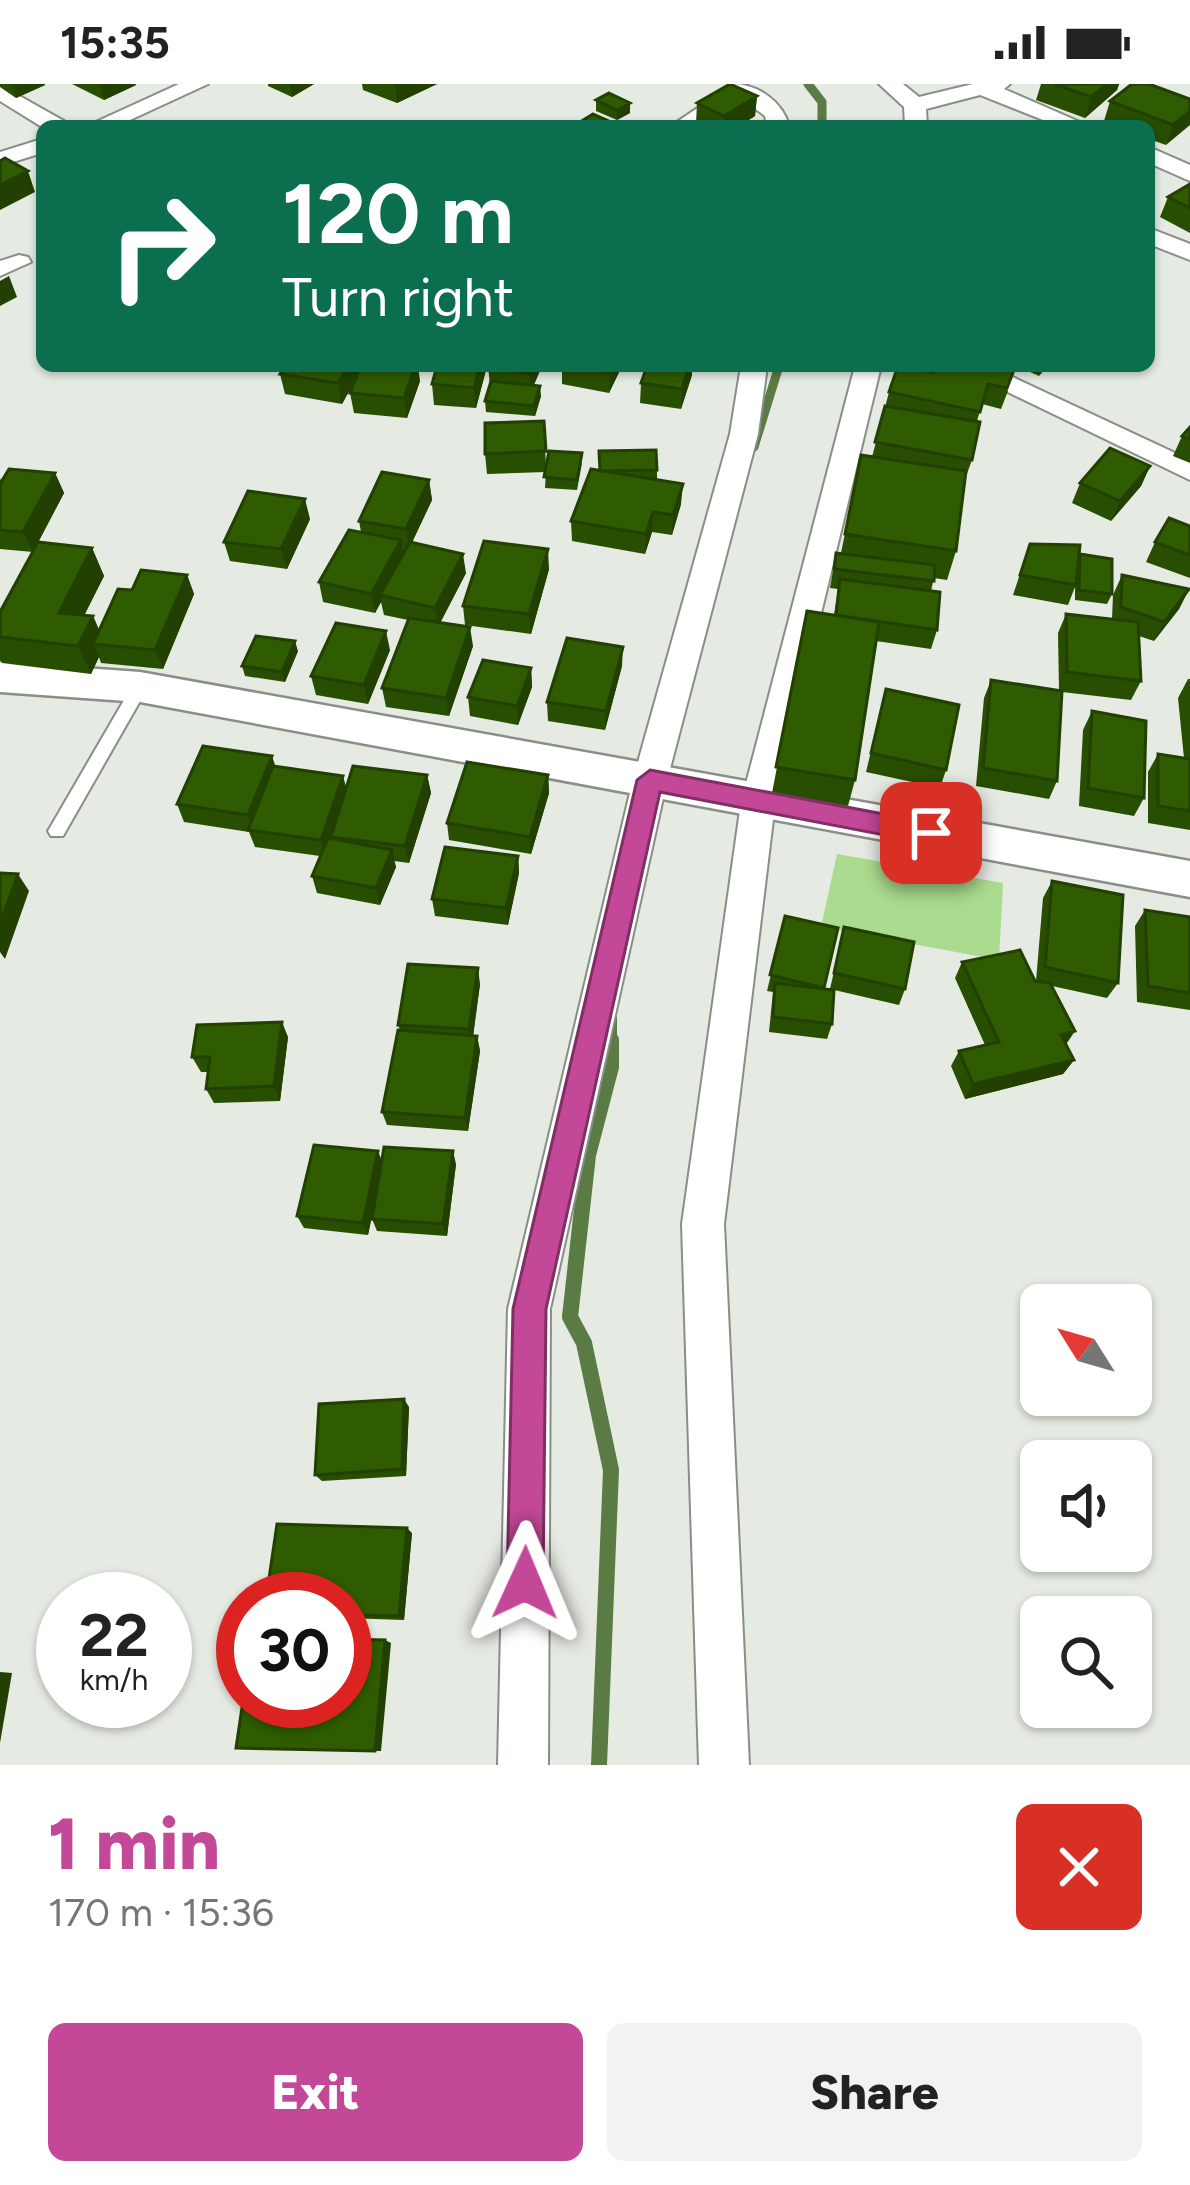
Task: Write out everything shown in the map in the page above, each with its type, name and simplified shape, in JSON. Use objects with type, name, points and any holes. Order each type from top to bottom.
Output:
[{"type":"street","points":[[112,120],[197,84]]},
{"type":"street","points":[[890,84],[915,115],[993,87],[1065,120]]},
{"type":"street","points":[[691,120],[740,86],[775,112],[777,120]]},
{"type":"street","points":[[0,92],[46,120]]},
{"type":"street","points":[[0,159],[36,148]]},
{"type":"street","points":[[1155,157],[1190,174]]},
{"type":"street","points":[[1155,238],[1190,254]]},
{"type":"street","points":[[523,1765],[530,1309],[652,780],[744,434],[753,372]]},
{"type":"street","points":[[724,1765],[703,1224],[752,801],[866,372]]},
{"type":"street","points":[[980,372],[1190,471]]},
{"type":"street","points":[[0,677],[140,687],[1190,879]]},
{"type":"lane","points":[[57,831],[140,687]]},
{"type":"green space","points":[[837,854],[1003,883],[999,960],[821,927]]},
{"type":"building","points":[[730,84],[757,96],[724,116],[697,103]]},
{"type":"building","points":[[1054,84],[1107,84],[1091,97]]},
{"type":"building","points":[[1132,84],[1149,84],[1190,99],[1190,111],[1173,125],[1110,101]]},
{"type":"building","points":[[609,93],[630,103],[617,110],[596,100]]},
{"type":"building","points":[[5,158],[28,171],[0,185],[0,161]]},
{"type":"building","points":[[1190,184],[1190,208],[1168,197]]},
{"type":"building","points":[[281,372],[344,372],[338,383]]},
{"type":"building","points":[[359,372],[413,372],[404,398],[350,393]]},
{"type":"building","points":[[435,372],[478,372],[474,388],[432,384]]},
{"type":"building","points":[[645,372],[687,372],[682,389],[641,383]]},
{"type":"building","points":[[896,372],[1013,372],[1007,388],[988,384],[980,412],[889,392]]},
{"type":"building","points":[[491,381],[540,386],[534,406],[485,401]]},
{"type":"building","points":[[885,406],[980,422],[972,460],[875,442]]},
{"type":"building","points":[[544,421],[546,451],[485,454],[485,423]]},
{"type":"building","points":[[1110,448],[1150,466],[1120,501],[1080,483]]},
{"type":"building","points":[[656,450],[657,470],[600,471],[599,451]]},
{"type":"building","points":[[549,451],[582,453],[577,480],[544,477]]},
{"type":"building","points":[[861,455],[966,471],[956,551],[845,534]]},
{"type":"building","points":[[9,469],[55,473],[23,532],[0,530],[0,484]]},
{"type":"building","points":[[591,469],[683,484],[673,515],[653,512],[646,534],[571,521]]},
{"type":"building","points":[[382,472],[429,480],[406,529],[359,521]]},
{"type":"building","points":[[248,491],[305,499],[281,549],[224,542]]},
{"type":"building","points":[[1169,518],[1190,526],[1190,555],[1155,542]]},
{"type":"building","points":[[349,530],[401,540],[371,594],[319,582]]},
{"type":"building","points":[[484,541],[548,549],[529,614],[463,606]]},
{"type":"building","points":[[38,542],[92,548],[59,613],[93,616],[78,646],[0,637],[0,612]]},
{"type":"building","points":[[410,542],[463,554],[435,608],[380,595]]},
{"type":"building","points":[[1030,544],[1080,545],[1076,585],[1020,575]]},
{"type":"building","points":[[836,553],[935,565],[934,581],[834,569]]},
{"type":"building","points":[[1080,554],[1112,559],[1112,594],[1079,590]]},
{"type":"building","points":[[141,570],[187,575],[155,650],[93,644],[118,589],[132,590]]},
{"type":"building","points":[[1122,575],[1189,589],[1164,622],[1121,607]]},
{"type":"building","points":[[840,579],[940,592],[937,630],[836,615]]},
{"type":"building","points":[[807,611],[879,622],[855,780],[776,767]]},
{"type":"building","points":[[1066,614],[1138,622],[1141,681],[1067,672]]},
{"type":"building","points":[[409,618],[470,627],[446,698],[382,688]]},
{"type":"building","points":[[336,623],[386,631],[364,685],[311,676]]},
{"type":"building","points":[[256,636],[295,641],[282,672],[242,666]]},
{"type":"building","points":[[567,638],[623,647],[606,711],[547,702]]},
{"type":"building","points":[[483,660],[531,668],[517,706],[468,697]]},
{"type":"building","points":[[991,680],[1062,691],[1057,781],[983,768]]},
{"type":"building","points":[[886,689],[959,705],[946,770],[871,753]]},
{"type":"building","points":[[1092,711],[1146,721],[1144,798],[1088,788]]},
{"type":"building","points":[[203,746],[272,756],[248,815],[177,804]]},
{"type":"building","points":[[1158,754],[1190,759],[1190,811],[1158,806]]},
{"type":"building","points":[[467,762],[548,775],[530,837],[447,823]]},
{"type":"building","points":[[273,766],[343,776],[321,840],[248,830]]},
{"type":"building","points":[[353,766],[427,775],[405,846],[331,837]]},
{"type":"building","points":[[328,838],[392,850],[376,888],[312,876]]},
{"type":"building","points":[[445,847],[518,856],[506,908],[432,899]]},
{"type":"building","points":[[0,873],[18,874],[0,923]]},
{"type":"building","points":[[1052,881],[1123,895],[1118,983],[1045,967]]},
{"type":"building","points":[[1145,910],[1190,917],[1190,993],[1148,986]]},
{"type":"building","points":[[785,916],[838,928],[824,988],[770,975]]},
{"type":"building","points":[[844,927],[914,942],[905,989],[834,973]]},
{"type":"building","points":[[1020,950],[1035,981],[1050,983],[1075,1031],[1061,1035],[1074,1060],[973,1084],[959,1051],[999,1042],[962,962]]},
{"type":"building","points":[[408,964],[478,968],[469,1029],[398,1025]]},
{"type":"building","points":[[775,983],[834,990],[832,1024],[773,1017]]},
{"type":"building","points":[[282,1022],[274,1086],[206,1089],[210,1057],[192,1057],[197,1025]]},
{"type":"building","points":[[398,1030],[477,1036],[465,1118],[382,1112]]},
{"type":"building","points":[[314,1145],[378,1151],[363,1223],[297,1216]]},
{"type":"building","points":[[384,1147],[453,1151],[443,1224],[372,1219]]},
{"type":"building","points":[[404,1399],[402,1469],[315,1475],[319,1404]]},
{"type":"building","points":[[277,1524],[407,1528],[399,1616],[372,1616],[372,1572],[270,1572]]},
{"type":"building","points":[[372,1640],[385,1640],[375,1751],[236,1748],[239,1728],[372,1728]]},
{"type":"waterway","points":[[808,84],[822,102],[822,120]]},
{"type":"waterway","points":[[754,447],[777,372]]},
{"type":"waterway","points":[[599,1765],[611,1470],[584,1343],[570,1317],[588,1155],[611,1067],[611,1018]]},
{"type":"route","points":[[525,1583],[530,1309],[650,780],[931,833]]}]
